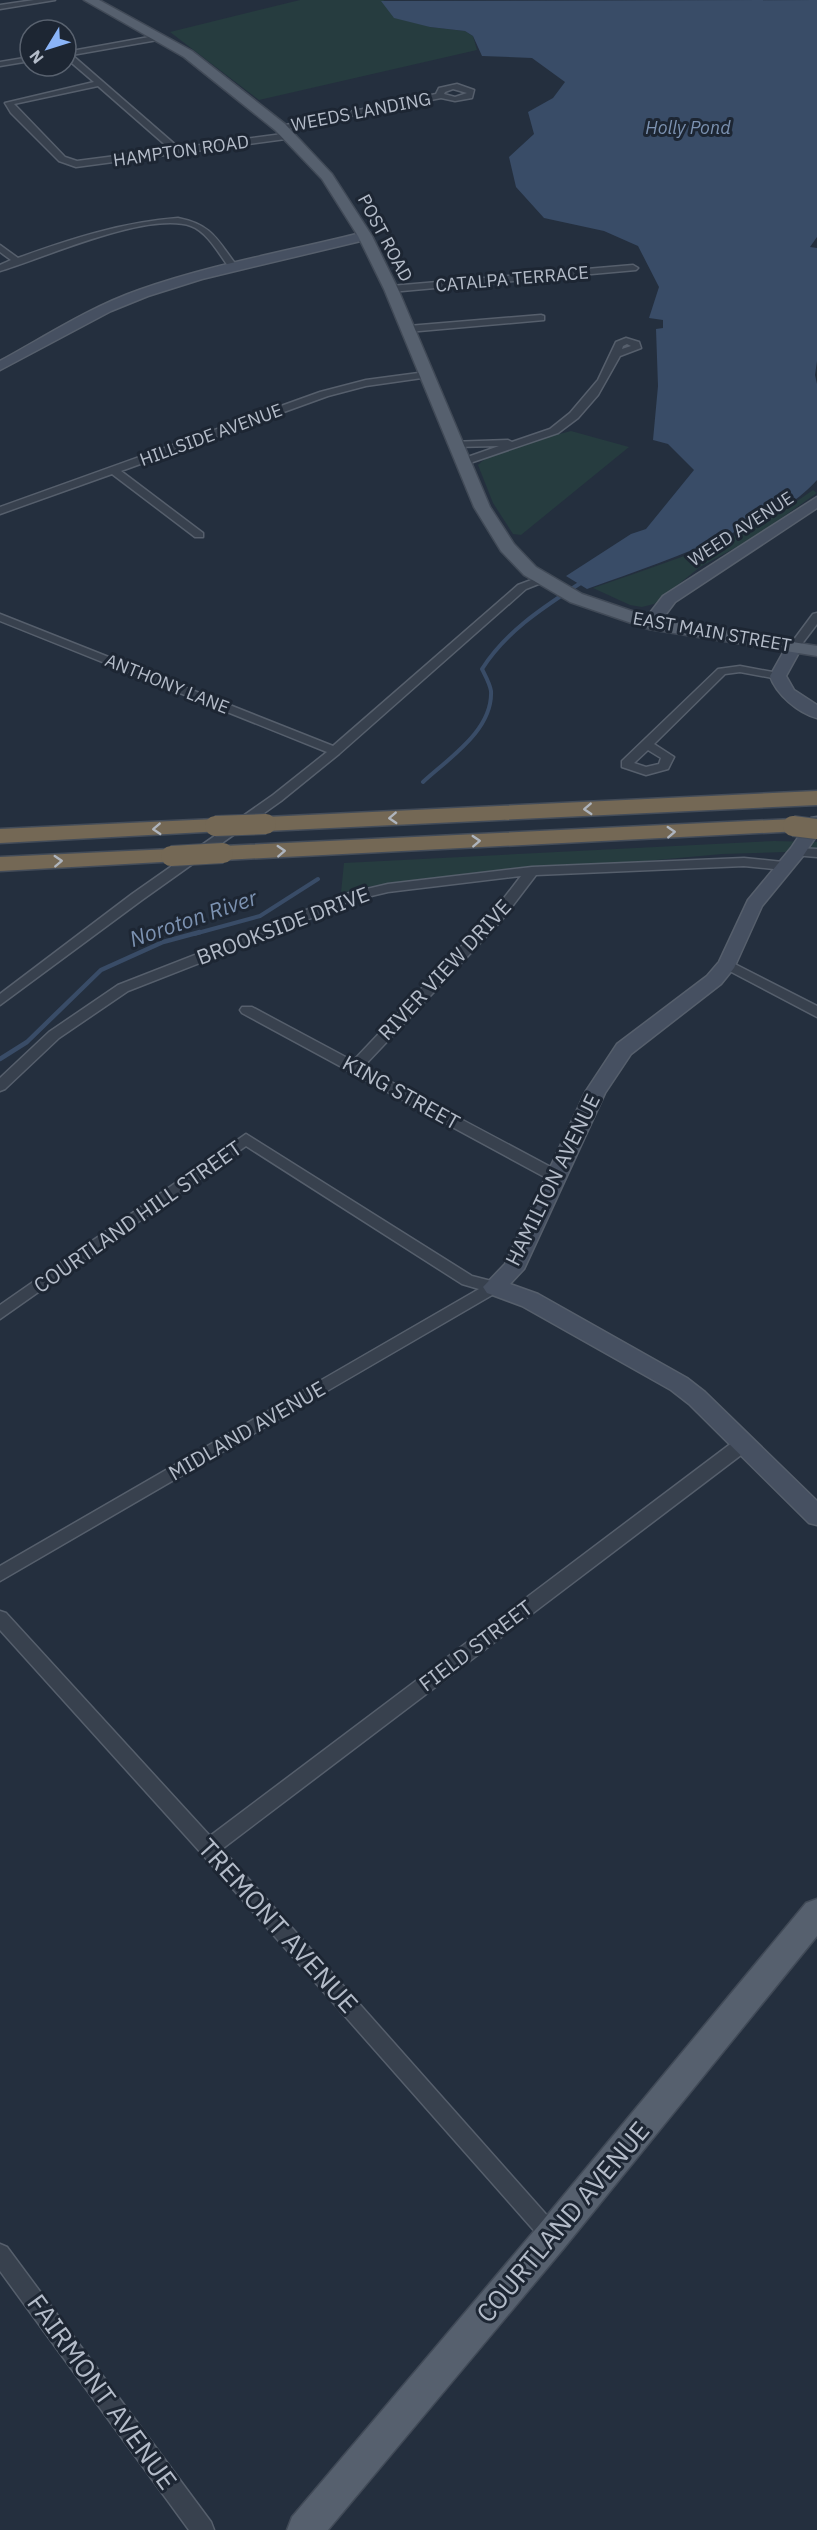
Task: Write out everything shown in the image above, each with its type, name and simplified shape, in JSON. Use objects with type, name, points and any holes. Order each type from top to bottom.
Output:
[{"type":"highway","points":[[0,836],[817,798]]},
{"type":"highway","points":[[0,864],[817,826]]},
{"type":"main road","name":"POST ROAD","points":[[94,0],[188,54],[285,132],[327,177],[368,242],[391,290],[454,444],[496,533],[516,558],[545,581]]},
{"type":"main road","name":"EAST MAIN STREET","points":[[545,581],[576,598],[655,625],[817,651]]},
{"type":"main road","name":"COURTLAND AVENUE","points":[[305,2530],[552,2236],[817,1913]]},
{"type":"street","points":[[0,7],[51,0]]},
{"type":"street","points":[[78,52],[160,37]]},
{"type":"street","points":[[0,64],[18,61]]},
{"type":"street","points":[[78,65],[178,151]]},
{"type":"street","name":"HAMPTON ROAD","points":[[99,83],[9,103],[14,111],[62,159],[72,163],[86,164],[178,151],[285,132]]},
{"type":"street","name":"WEEDS LANDING","points":[[285,132],[441,96]]},
{"type":"street","points":[[0,268],[133,227],[179,220],[202,229],[234,268]]},
{"type":"street","points":[[0,366],[124,301],[163,287],[234,268],[337,245],[368,242]]},
{"type":"street","points":[[0,248],[17,261]]},
{"type":"street","name":"CATALPA TERRACE","points":[[391,290],[633,268]]},
{"type":"street","points":[[408,329],[541,318]]},
{"type":"street","points":[[463,462],[554,431],[566,424],[591,395],[618,354]]},
{"type":"street","name":"HILLSIDE AVENUE","points":[[0,511],[324,394],[366,383],[426,375]]},
{"type":"street","points":[[454,444],[517,443]]},
{"type":"street","points":[[113,470],[199,535]]},
{"type":"street","name":"WEED AVENUE","points":[[655,625],[675,611],[681,603],[686,588],[817,501]]},
{"type":"street","points":[[0,1001],[137,897],[277,798],[335,751],[522,587],[545,581]]},
{"type":"street","points":[[817,616],[794,647],[778,676],[781,685],[788,693],[817,713]]},
{"type":"street","name":"ANTHONY LANE","points":[[0,617],[335,751]]},
{"type":"street","points":[[648,745],[722,671],[740,669],[778,676]]},
{"type":"street","name":"HAMILTON AVENUE","points":[[817,826],[754,904],[728,964],[714,980],[624,1049],[596,1091],[513,1269],[494,1287],[530,1300],[669,1377],[697,1398],[817,1516]]},
{"type":"street","name":"BROOKSIDE DRIVE","points":[[0,1086],[54,1035],[123,988],[279,927],[346,898],[388,888],[532,872],[790,859],[817,853]]},
{"type":"street","name":"RIVER VIEW DRIVE","points":[[355,1067],[496,918],[532,872]]},
{"type":"street","points":[[728,964],[817,1012]]},
{"type":"street","name":"KING STREET","points":[[247,1010],[555,1176]]},
{"type":"street","name":"COURTLAND HILL STREET","points":[[0,1313],[246,1139],[467,1280],[494,1287]]},
{"type":"street","name":"MIDLAND AVENUE","points":[[0,1574],[494,1287]]},
{"type":"street","name":"FIELD STREET","points":[[209,1848],[743,1443]]},
{"type":"street","name":"TREMONT AVENUE","points":[[0,1618],[209,1848],[552,2236]]},
{"type":"street","name":"FAIRMONT AVENUE","points":[[0,2253],[203,2530]]},
{"type":"green space","points":[[300,0],[383,0],[430,27],[465,31],[473,36],[477,50],[259,100],[170,32]]},
{"type":"green space","points":[[571,431],[629,447],[521,535],[513,534],[493,503],[478,465],[486,458],[509,447]]},
{"type":"green space","points":[[813,490],[817,493],[753,538],[700,567],[654,604],[642,607],[630,605],[593,588],[688,555],[734,536],[778,514]]},
{"type":"green space","points":[[774,841],[817,842],[817,851],[722,854],[547,870],[482,872],[365,887],[341,893],[344,863]]},
{"type":"water","name":"Holly Pond","points":[[817,0],[817,237],[810,247],[817,248],[815,375],[817,384],[817,480],[798,498],[752,524],[676,556],[587,589],[566,576],[631,534],[646,529],[694,470],[668,444],[653,440],[658,386],[656,329],[663,328],[663,320],[649,318],[659,287],[638,246],[604,231],[544,218],[516,187],[509,157],[534,134],[528,112],[553,98],[565,82],[532,58],[482,56],[473,36],[465,31],[430,27],[394,18],[381,1]]},
{"type":"waterway","name":"Noroton River","points":[[423,782],[468,742],[485,718],[490,705],[491,691],[482,669],[492,655],[527,620],[582,582]]},
{"type":"waterway","name":"Noroton River","points":[[194,934],[260,916],[318,879]]},
{"type":"waterway","name":"Noroton River","points":[[0,1059],[27,1042],[101,970],[163,942],[200,932]]}]
